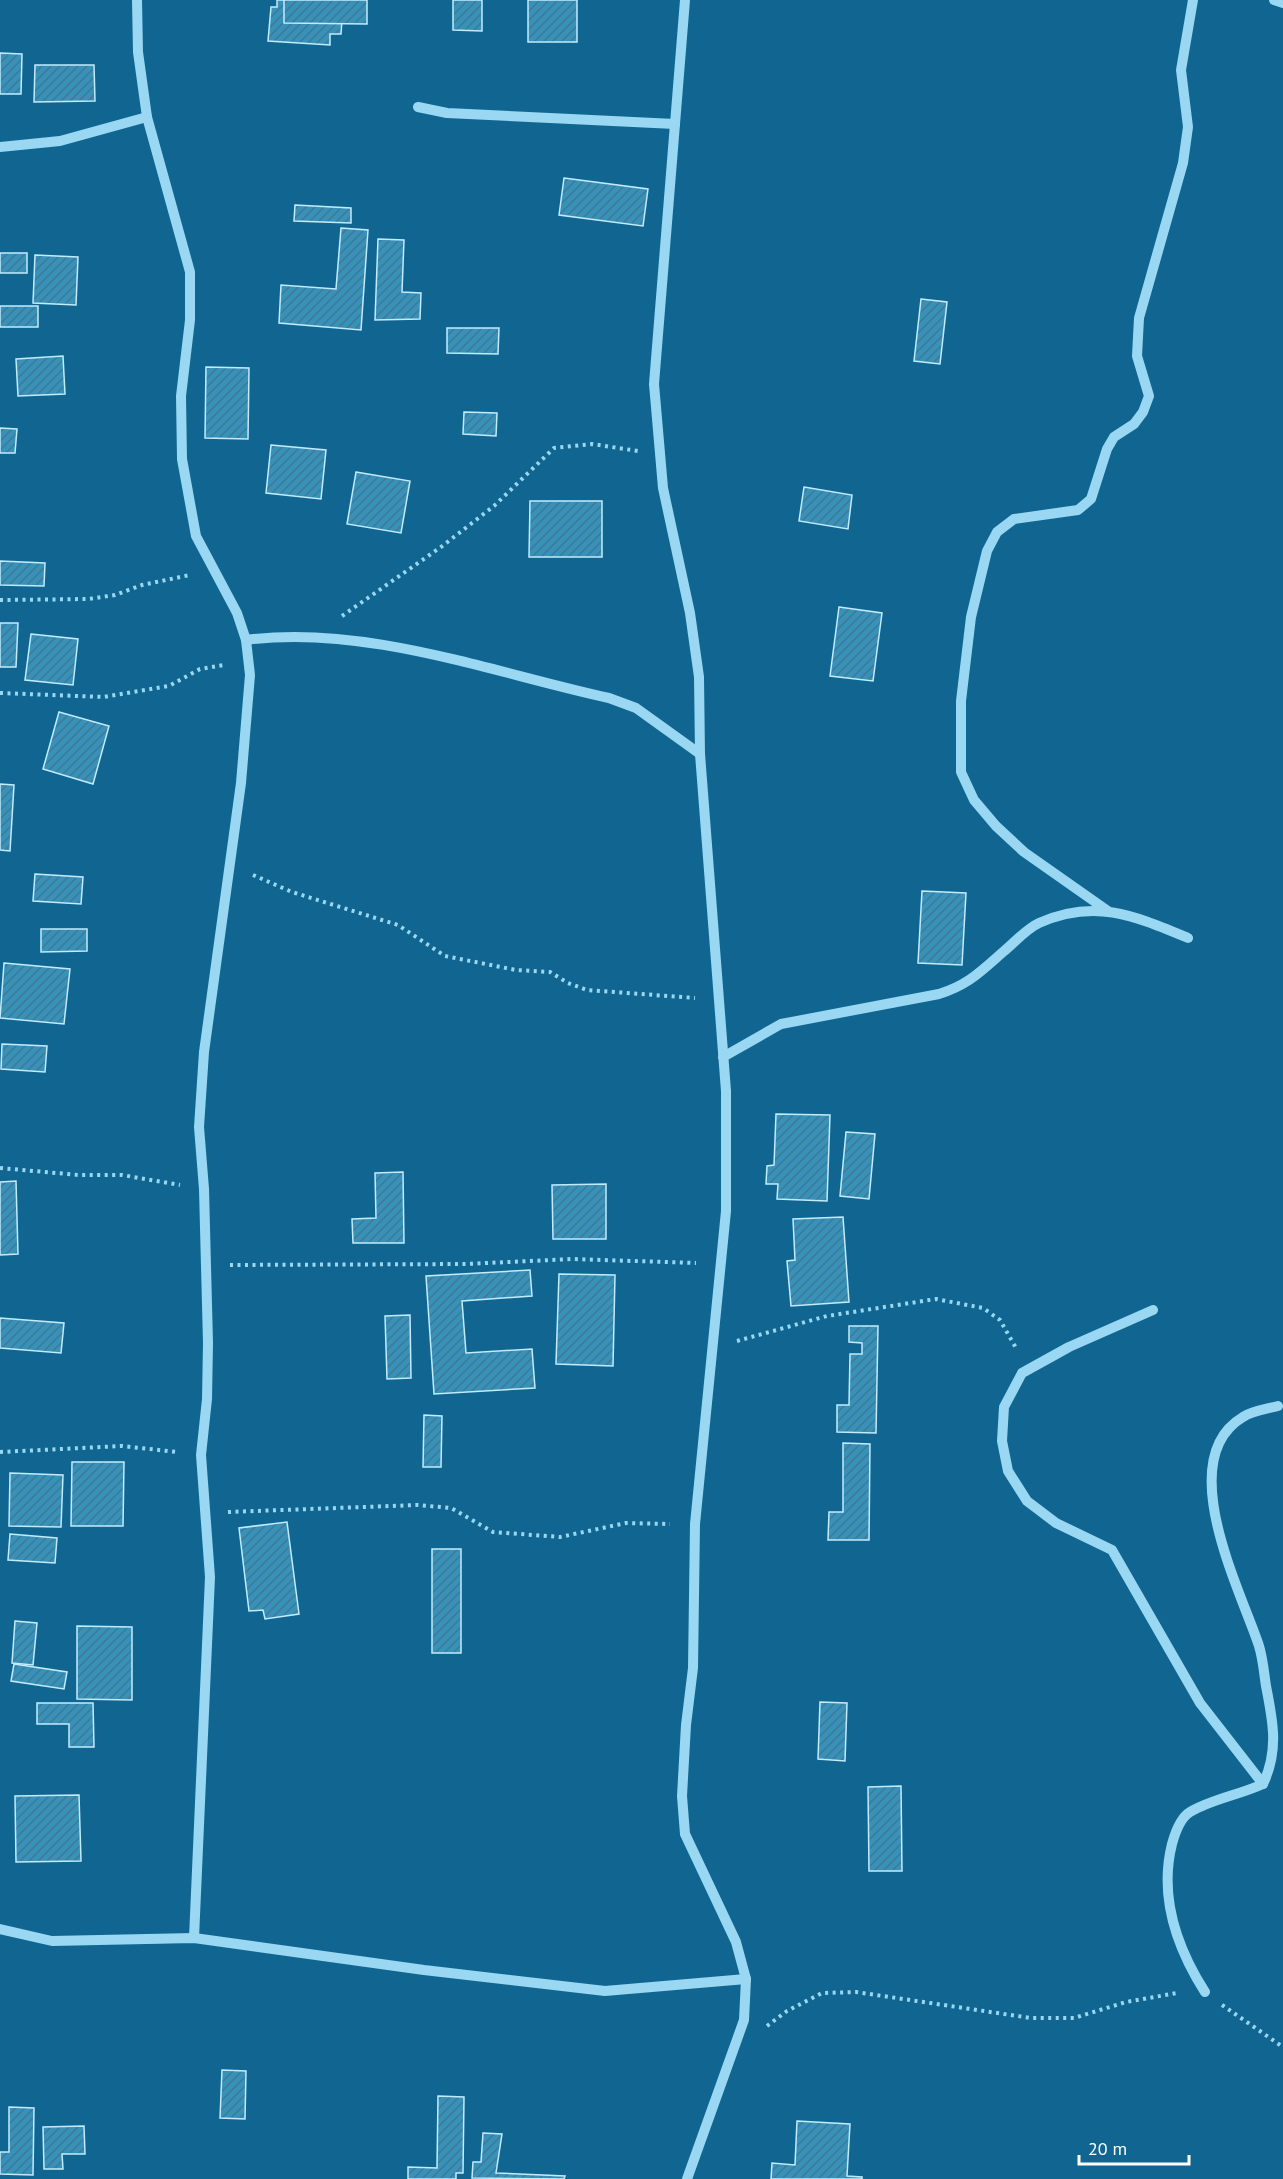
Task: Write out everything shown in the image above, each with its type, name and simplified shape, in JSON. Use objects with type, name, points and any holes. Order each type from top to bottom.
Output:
[{"type":"street","points":[[137,0],[138,52],[147,117],[190,272],[190,320],[181,396],[182,459],[196,536],[237,613],[246,640],[249,663],[241,783],[204,1052],[199,1127],[204,1189],[208,1388],[201,1455],[210,1577],[194,1938]]},
{"type":"street","points":[[685,0],[654,384],[659,455],[696,656],[700,754],[720,999],[726,1210],[695,1524],[693,1668],[686,1725],[682,1796],[685,1834],[736,1942],[746,1979],[744,2020],[730,2053],[687,2179]]},
{"type":"street","points":[[1108,911],[1024,852],[996,826],[974,800],[961,772],[961,700],[971,617],[987,550],[997,532],[1014,519],[1078,510],[1090,499],[1107,449],[1114,437],[1134,424],[1143,412],[1149,396],[1137,356],[1139,318],[1183,163],[1188,127],[1181,70],[1194,0]]},
{"type":"street","points":[[1274,0],[1283,3]]},
{"type":"street","points":[[418,107],[447,113],[675,124]]},
{"type":"street","points":[[0,147],[60,141],[147,117]]},
{"type":"street","points":[[246,640],[283,635],[314,635],[400,648],[609,698],[636,708],[700,754]]},
{"type":"street","points":[[723,1057],[781,1024],[939,994],[962,987],[1037,924],[1081,909],[1108,911],[1148,921],[1188,938]]},
{"type":"street","points":[[1153,1310],[1069,1347],[1022,1373],[1004,1407],[1002,1441],[1008,1471],[1026,1501],[1056,1523],[1112,1550],[1200,1703],[1263,1784]]},
{"type":"street","points":[[1205,1992],[1190,1968],[1168,1903],[1166,1868],[1175,1832],[1187,1813],[1263,1784],[1271,1767],[1275,1734],[1260,1649],[1225,1562],[1215,1520],[1212,1480],[1216,1452],[1225,1435],[1243,1417],[1278,1406]]},
{"type":"street","points":[[0,1929],[52,1941],[194,1938],[424,1970],[605,1991],[746,1979]]},
{"type":"path","points":[[314,635],[476,520],[554,448],[592,444],[659,455]]},
{"type":"path","points":[[0,600],[106,596],[142,585],[214,570]]},
{"type":"path","points":[[0,693],[114,696],[169,686],[200,669],[249,663]]},
{"type":"path","points":[[230,865],[292,892],[398,925],[445,956],[516,970],[550,972],[568,983],[587,990],[720,999]]},
{"type":"path","points":[[0,1168],[79,1175],[122,1175],[204,1189]]},
{"type":"path","points":[[206,1265],[466,1264],[572,1259],[721,1264]]},
{"type":"path","points":[[712,1348],[827,1316],[936,1299],[983,1308],[1000,1320],[1028,1370]]},
{"type":"path","points":[[0,1452],[122,1446],[201,1455]]},
{"type":"path","points":[[204,1514],[251,1510],[418,1505],[451,1508],[492,1532],[560,1537],[626,1523],[695,1524]]},
{"type":"path","points":[[730,2053],[787,2011],[822,1993],[856,1992],[1031,2018],[1074,2018],[1126,2002],[1166,1994],[1205,1992],[1283,2047]]},
{"type":"building","points":[[277,0],[350,0],[350,6],[343,5],[341,34],[330,34],[330,45],[268,41],[271,7],[277,7]]},
{"type":"building","points":[[284,0],[367,0],[367,24],[284,23]]},
{"type":"building","points":[[453,0],[482,0],[482,31],[453,30]]},
{"type":"building","points":[[528,0],[577,0],[577,42],[528,42]]},
{"type":"building","points":[[0,53],[22,54],[21,94],[0,94]]},
{"type":"building","points":[[35,65],[94,65],[95,101],[34,102]]},
{"type":"building","points":[[564,178],[648,189],[643,226],[559,215]]},
{"type":"building","points":[[295,205],[351,208],[351,223],[294,221]]},
{"type":"building","points":[[341,228],[368,230],[361,330],[279,323],[281,285],[336,289]]},
{"type":"building","points":[[378,239],[404,240],[402,292],[421,293],[420,319],[375,320]]},
{"type":"building","points":[[0,253],[27,253],[27,273],[0,273]]},
{"type":"building","points":[[35,255],[78,257],[76,305],[33,303]]},
{"type":"building","points":[[921,299],[947,302],[940,364],[914,361]]},
{"type":"building","points":[[0,306],[38,306],[38,327],[0,327]]},
{"type":"building","points":[[447,328],[499,328],[498,354],[447,353]]},
{"type":"building","points":[[63,356],[65,394],[18,396],[16,359]]},
{"type":"building","points":[[206,367],[249,368],[248,439],[205,438]]},
{"type":"building","points":[[464,412],[497,413],[496,436],[463,434]]},
{"type":"building","points":[[0,428],[17,429],[15,453],[0,453]]},
{"type":"building","points":[[271,445],[326,450],[321,499],[266,493]]},
{"type":"building","points":[[356,472],[410,481],[401,533],[347,524]]},
{"type":"building","points":[[804,487],[852,495],[848,529],[799,521]]},
{"type":"building","points":[[530,501],[602,501],[602,557],[529,557]]},
{"type":"building","points":[[0,561],[45,563],[44,586],[0,585]]},
{"type":"building","points":[[839,607],[882,613],[873,681],[830,676]]},
{"type":"building","points":[[0,623],[18,623],[16,667],[0,667]]},
{"type":"building","points":[[31,634],[78,639],[73,685],[25,680]]},
{"type":"building","points":[[59,712],[109,726],[93,784],[43,769]]},
{"type":"building","points":[[0,784],[14,785],[10,851],[0,850]]},
{"type":"building","points":[[35,874],[83,877],[81,904],[33,901]]},
{"type":"building","points":[[922,891],[966,893],[962,965],[918,963]]},
{"type":"building","points":[[41,929],[87,929],[87,951],[41,952]]},
{"type":"building","points":[[4,963],[70,969],[64,1024],[0,1018]]},
{"type":"building","points":[[2,1044],[47,1046],[45,1072],[1,1069]]},
{"type":"building","points":[[776,1114],[830,1115],[827,1201],[777,1199],[778,1184],[766,1184],[767,1166],[774,1165]]},
{"type":"building","points":[[846,1132],[875,1134],[869,1199],[840,1196]]},
{"type":"building","points":[[403,1172],[404,1243],[353,1243],[352,1219],[376,1218],[375,1173]]},
{"type":"building","points":[[16,1181],[18,1254],[0,1255],[0,1182]]},
{"type":"building","points":[[606,1184],[606,1239],[553,1239],[552,1185]]},
{"type":"building","points":[[843,1217],[849,1302],[791,1306],[787,1261],[795,1260],[793,1219]]},
{"type":"building","points":[[530,1270],[532,1296],[462,1301],[466,1353],[532,1349],[535,1388],[434,1394],[426,1276]]},
{"type":"building","points":[[559,1274],[615,1275],[613,1366],[556,1364]]},
{"type":"building","points":[[410,1315],[411,1378],[387,1379],[385,1316]]},
{"type":"building","points":[[0,1318],[64,1323],[61,1353],[0,1348]]},
{"type":"building","points":[[849,1326],[878,1326],[876,1433],[837,1432],[837,1405],[849,1405],[850,1354],[862,1354],[862,1343],[849,1342]]},
{"type":"building","points":[[424,1415],[442,1416],[441,1467],[423,1467]]},
{"type":"building","points":[[843,1443],[870,1444],[869,1540],[828,1540],[829,1512],[843,1512]]},
{"type":"building","points":[[72,1462],[124,1462],[123,1526],[71,1526]]},
{"type":"building","points":[[10,1473],[63,1475],[61,1527],[9,1526]]},
{"type":"building","points":[[287,1522],[299,1614],[265,1619],[263,1610],[249,1611],[239,1528]]},
{"type":"building","points":[[10,1534],[57,1538],[55,1563],[8,1560]]},
{"type":"building","points":[[432,1549],[461,1549],[461,1653],[432,1653]]},
{"type":"building","points":[[15,1621],[37,1623],[33,1665],[12,1663]]},
{"type":"building","points":[[77,1626],[132,1627],[132,1700],[77,1699]]},
{"type":"building","points":[[14,1664],[67,1672],[64,1689],[11,1681]]},
{"type":"building","points":[[820,1702],[847,1703],[845,1761],[818,1759]]},
{"type":"building","points":[[37,1703],[93,1703],[94,1747],[69,1747],[69,1724],[37,1724]]},
{"type":"building","points":[[901,1786],[902,1871],[869,1871],[868,1787]]},
{"type":"building","points":[[79,1795],[81,1861],[16,1862],[15,1796]]},
{"type":"building","points":[[222,2070],[246,2071],[245,2119],[220,2118]]},
{"type":"building","points":[[438,2096],[464,2097],[463,2173],[456,2173],[456,2179],[408,2179],[408,2167],[437,2168]]},
{"type":"building","points":[[9,2107],[34,2108],[33,2175],[0,2174],[0,2152],[9,2152]]},
{"type":"building","points":[[797,2121],[850,2124],[847,2176],[862,2177],[862,2179],[771,2179],[772,2163],[795,2165]]},
{"type":"building","points":[[84,2126],[85,2154],[62,2154],[63,2169],[44,2169],[43,2127]]},
{"type":"building","points":[[483,2133],[502,2134],[496,2173],[565,2176],[564,2179],[472,2178],[473,2162],[481,2162]]}]
